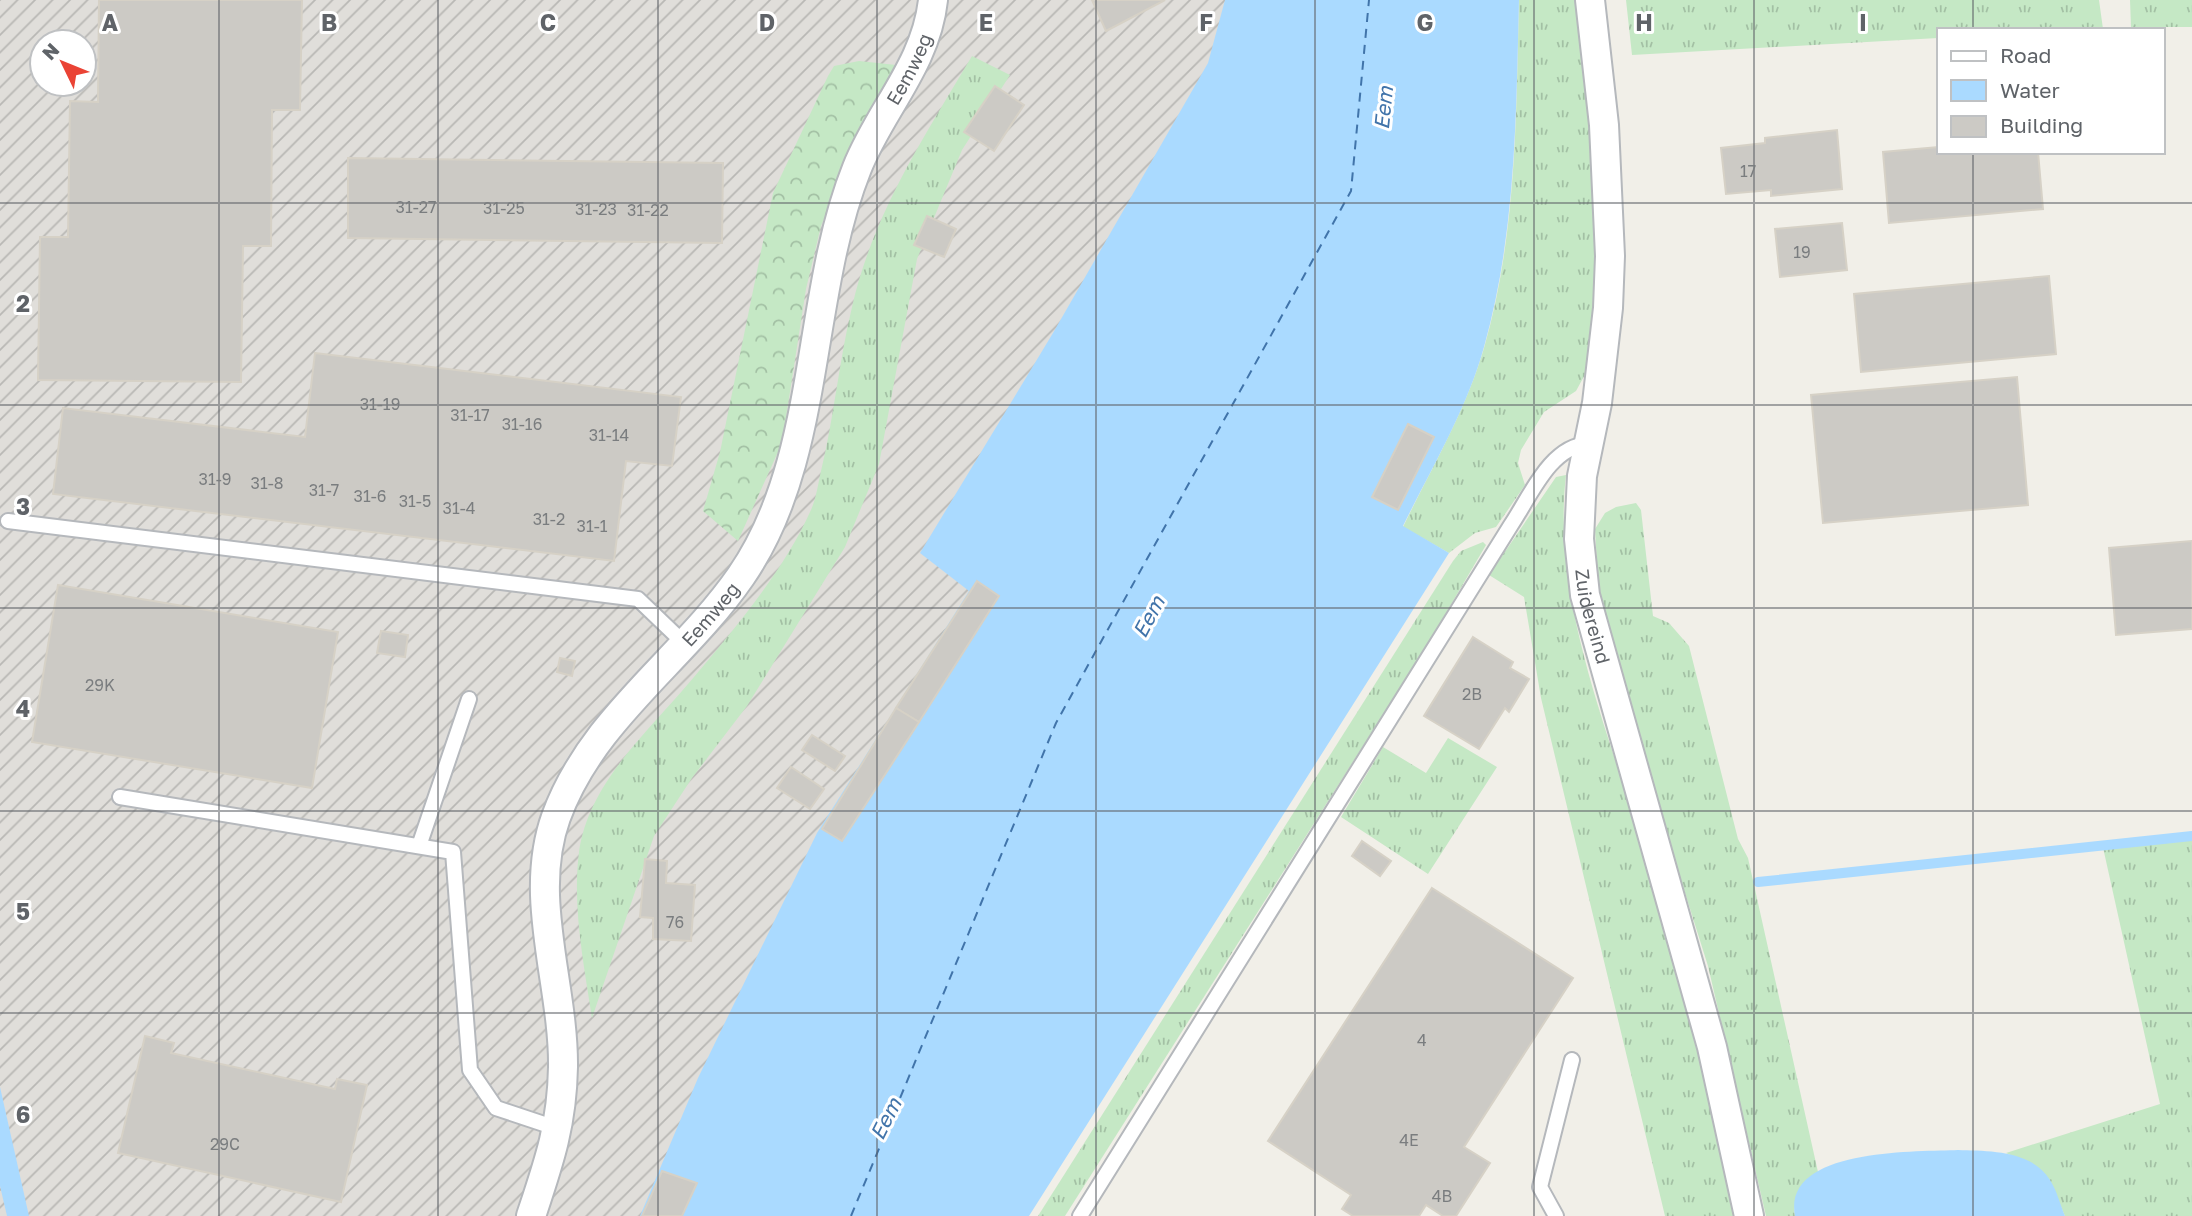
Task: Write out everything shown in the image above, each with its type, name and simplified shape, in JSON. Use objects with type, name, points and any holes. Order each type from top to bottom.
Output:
[{"type":"street","name":"Eemweg","points":[[531,1216],[559,1129],[563,1065],[544,878],[555,820],[575,772],[609,724],[686,645],[743,574],[775,513],[790,469],[832,250],[854,179],[910,74],[930,26],[933,0]]},
{"type":"street","name":"Zuidereind","points":[[1590,0],[1604,125],[1610,256],[1608,309],[1597,403],[1582,476],[1579,539],[1585,595],[1705,1022],[1749,1216]]},
{"type":"lane","points":[[1080,1216],[1511,525],[1555,460],[1569,447],[1588,444]]},
{"type":"lane","points":[[8,522],[638,599],[686,645]]},
{"type":"lane","points":[[419,846],[469,699]]},
{"type":"lane","points":[[120,797],[453,852],[470,1070],[496,1108],[559,1129]]},
{"type":"lane","points":[[1556,1216],[1540,1187],[1572,1060]]},
{"type":"shaded area","points":[[0,0],[1322,0],[684,1216],[0,1216]]},
{"type":"green space","points":[[1519,0],[1576,0],[1592,136],[1598,243],[1588,369],[1576,391],[1544,412],[1521,450],[1518,463],[1525,485],[1496,527],[1475,533],[1449,553],[1403,527],[1468,394],[1495,305],[1513,175]]},
{"type":"green space","points":[[1626,0],[2099,0],[2103,28],[1937,28],[1937,38],[1632,55]]},
{"type":"green space","points":[[2130,0],[2192,0],[2192,27],[2131,27]]},
{"type":"green space","points":[[972,56],[1010,75],[962,150],[917,259],[879,464],[845,547],[747,706],[692,778],[654,836],[592,1018],[577,894],[579,852],[584,828],[593,806],[618,765],[752,606],[799,535],[815,497],[861,273],[902,177]]},
{"type":"green space","points":[[859,61],[896,65],[900,71],[854,146],[821,226],[806,289],[782,443],[738,541],[703,511],[720,452],[773,193],[834,66]]},
{"type":"green space","points":[[1566,475],[1564,521],[1574,613],[1598,704],[1667,931],[1737,1216],[1665,1216],[1541,698],[1524,597],[1489,575],[1556,477]]},
{"type":"green space","points":[[1636,503],[1641,510],[1653,616],[1669,623],[1689,646],[1738,839],[1748,858],[1818,1172],[1804,1186],[1798,1197],[1795,1216],[1766,1216],[1708,966],[1641,753],[1599,600],[1595,529],[1605,513],[1616,507]]},
{"type":"green space","points":[[1483,542],[1486,545],[1429,642],[1065,1216],[1038,1216],[1453,561],[1461,551]]},
{"type":"green space","points":[[1448,738],[1497,767],[1428,874],[1341,817],[1383,747],[1426,773]]},
{"type":"green space","points":[[2192,836],[2192,1216],[2065,1216],[2044,1176],[2030,1165],[2006,1153],[2160,1104],[2102,843]]},
{"type":"water","name":"Eem","points":[[1225,0],[1519,0],[1512,175],[1503,261],[1495,304],[1468,393],[1403,526],[1449,553],[1029,1216],[640,1216],[698,1078],[817,833],[969,591],[920,553],[1053,333],[1208,63]]},
{"type":"water","points":[[0,1087],[29,1216],[7,1216],[0,1186]]},
{"type":"water","points":[[1958,1150],[2008,1154],[2032,1163],[2050,1180],[2065,1216],[1795,1216],[1797,1193],[1809,1177],[1830,1165],[1885,1154]]},
{"type":"building","points":[[99,0],[302,0],[300,110],[272,110],[271,246],[243,246],[241,382],[38,380],[40,237],[68,237],[70,101],[98,102]]},
{"type":"building","points":[[1092,0],[1165,0],[1106,31]]},
{"type":"building","points":[[995,86],[1024,105],[994,151],[964,132]]},
{"type":"building","points":[[1837,130],[1842,189],[1771,196],[1771,190],[1726,194],[1721,148],[1765,143],[1765,138]]},
{"type":"building","points":[[1937,147],[1937,154],[2038,154],[2043,209],[1889,223],[1883,152]]},
{"type":"building","points":[[348,158],[723,163],[722,243],[348,238]]},
{"type":"building","points":[[927,216],[956,229],[944,257],[914,245]]},
{"type":"building","points":[[1842,223],[1847,270],[1780,277],[1775,229]]},
{"type":"building","points":[[2049,276],[2056,354],[1861,372],[1854,294]]},
{"type":"building","points":[[315,353],[681,397],[672,466],[626,461],[614,561],[53,494],[63,408],[305,437]]},
{"type":"building","points":[[2017,377],[2028,505],[1823,523],[1811,395]]},
{"type":"building","points":[[1408,424],[1434,437],[1398,510],[1372,497]]},
{"type":"building","points":[[2192,541],[2192,629],[2116,635],[2109,548]]},
{"type":"building","points":[[977,581],[999,596],[919,722],[896,708]]},
{"type":"building","points":[[58,585],[338,632],[312,788],[32,742]]},
{"type":"building","points":[[381,631],[408,635],[405,657],[377,653]]},
{"type":"building","points":[[1473,637],[1513,662],[1510,668],[1529,679],[1509,712],[1505,708],[1479,749],[1424,716]]},
{"type":"building","points":[[560,658],[575,661],[572,676],[557,672]]},
{"type":"building","points":[[896,708],[919,722],[842,841],[822,829]]},
{"type":"building","points":[[812,735],[845,756],[835,771],[802,750]]},
{"type":"building","points":[[791,767],[824,789],[810,809],[777,788]]},
{"type":"building","points":[[1362,841],[1391,861],[1380,876],[1352,856]]},
{"type":"building","points":[[645,859],[667,861],[666,883],[695,885],[691,941],[653,939],[653,918],[640,917]]},
{"type":"building","points":[[1432,888],[1573,978],[1464,1147],[1490,1163],[1456,1216],[1443,1216],[1426,1205],[1419,1216],[1353,1216],[1342,1209],[1351,1195],[1268,1141]]},
{"type":"building","points":[[145,1036],[174,1043],[171,1053],[335,1089],[337,1079],[367,1085],[341,1202],[118,1153]]},
{"type":"building","points":[[662,1171],[697,1183],[682,1216],[642,1216]]},
{"type":"waterway","points":[[1758,882],[2192,836]]},
{"type":"ferry route","points":[[851,1216],[1056,723],[1351,191],[1369,0]]}]
